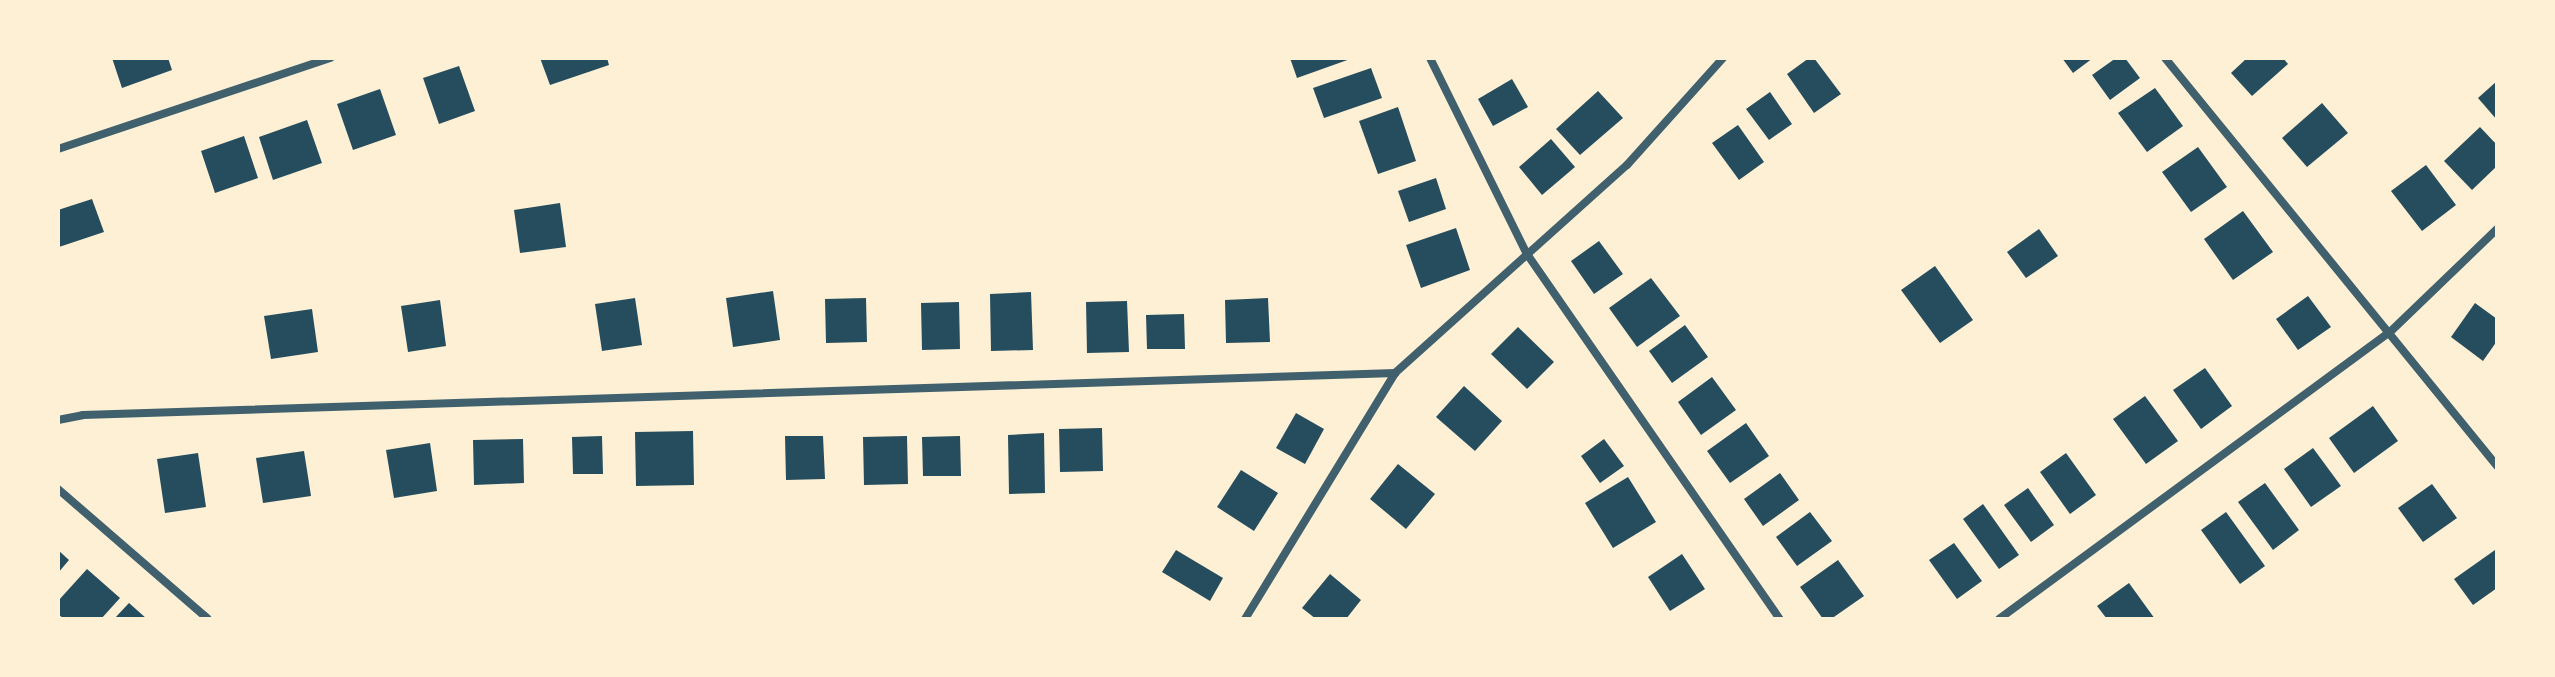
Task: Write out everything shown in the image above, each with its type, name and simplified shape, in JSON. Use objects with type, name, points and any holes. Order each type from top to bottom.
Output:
[{"type":"street","points":[[58,149],[330,58]]},
{"type":"street","points":[[1430,58],[1527,254],[1780,619]]},
{"type":"street","points":[[1245,619],[1395,373],[1627,165],[1723,58]]},
{"type":"street","points":[[2165,58],[2497,466]]},
{"type":"street","points":[[1999,619],[2389,333],[2497,229]]},
{"type":"street","points":[[58,420],[83,415],[1395,373]]},
{"type":"street","points":[[58,489],[208,619]]},
{"type":"building","points":[[112,58],[168,58],[172,70],[122,88]]},
{"type":"building","points":[[540,58],[607,58],[609,65],[550,85]]},
{"type":"building","points":[[1290,58],[1353,58],[1297,78]]},
{"type":"building","points":[[1809,58],[1814,58],[1841,94],[1814,113],[1787,74]]},
{"type":"building","points":[[2062,58],[2093,58],[2073,73]]},
{"type":"building","points":[[2116,58],[2125,58],[2140,78],[2110,100],[2092,75]]},
{"type":"building","points":[[2247,58],[2283,58],[2288,64],[2252,96],[2231,73]]},
{"type":"building","points":[[459,66],[475,111],[439,124],[423,78]]},
{"type":"building","points":[[1371,68],[1382,98],[1324,118],[1313,88]]},
{"type":"building","points":[[1512,79],[1528,107],[1493,126],[1478,99]]},
{"type":"building","points":[[2497,81],[2497,120],[2478,98]]},
{"type":"building","points":[[2155,88],[2183,126],[2147,152],[2118,113]]},
{"type":"building","points":[[380,89],[396,135],[353,150],[337,104]]},
{"type":"building","points":[[1598,91],[1623,118],[1580,155],[1556,129]]},
{"type":"building","points":[[1770,92],[1792,124],[1769,140],[1746,109]]},
{"type":"building","points":[[2322,103],[2348,133],[2307,167],[2282,138]]},
{"type":"building","points":[[1398,107],[1416,161],[1378,174],[1359,121]]},
{"type":"building","points":[[307,120],[322,163],[273,180],[259,137]]},
{"type":"building","points":[[1738,125],[1764,162],[1739,180],[1712,143]]},
{"type":"building","points":[[2480,127],[2497,145],[2497,166],[2472,190],[2444,161]]},
{"type":"building","points":[[244,136],[258,178],[215,193],[201,151]]},
{"type":"building","points":[[1551,139],[1575,167],[1542,195],[1519,167]]},
{"type":"building","points":[[2198,147],[2227,187],[2191,212],[2162,172]]},
{"type":"building","points":[[2426,165],[2456,205],[2422,231],[2391,191]]},
{"type":"building","points":[[1436,178],[1446,209],[1409,222],[1398,191]]},
{"type":"building","points":[[92,199],[104,232],[59,247],[58,210]]},
{"type":"building","points":[[560,203],[566,247],[520,253],[514,210]]},
{"type":"building","points":[[2243,211],[2273,252],[2233,280],[2204,239]]},
{"type":"building","points":[[1456,228],[1470,270],[1421,288],[1406,245]]},
{"type":"building","points":[[2039,229],[2058,256],[2026,278],[2007,252]]},
{"type":"building","points":[[1599,241],[1623,274],[1594,294],[1571,261]]},
{"type":"building","points":[[1935,266],[1973,320],[1940,343],[1901,290]]},
{"type":"building","points":[[1651,278],[1680,316],[1637,347],[1609,308]]},
{"type":"building","points":[[773,291],[780,340],[733,347],[726,298]]},
{"type":"building","points":[[1031,292],[1033,350],[991,351],[990,294]]},
{"type":"building","points":[[2308,296],[2331,327],[2298,350],[2276,319]]},
{"type":"building","points":[[635,298],[642,345],[602,351],[595,304]]},
{"type":"building","points":[[866,298],[867,342],[826,343],[825,299]]},
{"type":"building","points":[[1268,298],[1270,342],[1226,343],[1225,300]]},
{"type":"building","points":[[440,300],[446,346],[408,352],[401,306]]},
{"type":"building","points":[[1127,301],[1129,352],[1087,353],[1086,302]]},
{"type":"building","points":[[959,302],[960,349],[922,350],[921,303]]},
{"type":"building","points":[[2475,303],[2497,319],[2497,341],[2483,361],[2451,337]]},
{"type":"building","points":[[312,309],[318,352],[271,359],[264,316]]},
{"type":"building","points":[[1184,314],[1185,349],[1147,349],[1146,315]]},
{"type":"building","points":[[1685,325],[1708,357],[1672,383],[1649,351]]},
{"type":"building","points":[[1518,327],[1554,362],[1527,389],[1491,354]]},
{"type":"building","points":[[2205,368],[2232,406],[2201,429],[2173,390]]},
{"type":"building","points":[[1712,377],[1736,410],[1701,435],[1678,402]]},
{"type":"building","points":[[1464,386],[1502,421],[1475,451],[1436,417]]},
{"type":"building","points":[[2145,396],[2178,441],[2146,464],[2113,419]]},
{"type":"building","points":[[2373,406],[2398,441],[2354,473],[2329,438]]},
{"type":"building","points":[[1296,413],[1324,429],[1305,464],[1276,448]]},
{"type":"building","points":[[1746,423],[1769,456],[1730,483],[1707,451]]},
{"type":"building","points":[[1102,428],[1103,471],[1060,472],[1059,429]]},
{"type":"building","points":[[693,431],[694,485],[636,486],[635,432]]},
{"type":"building","points":[[1044,433],[1045,493],[1009,494],[1008,435]]},
{"type":"building","points":[[602,436],[603,474],[573,474],[572,437]]},
{"type":"building","points":[[785,436],[823,436],[825,479],[786,480]]},
{"type":"building","points":[[907,436],[908,484],[864,485],[863,437]]},
{"type":"building","points":[[960,436],[961,476],[923,476],[922,437]]},
{"type":"building","points":[[523,439],[524,483],[474,485],[473,440]]},
{"type":"building","points":[[1604,439],[1624,466],[1600,483],[1581,456]]},
{"type":"building","points":[[430,443],[437,491],[394,498],[386,450]]},
{"type":"building","points":[[2313,448],[2341,486],[2311,507],[2284,469]]},
{"type":"building","points":[[304,451],[311,496],[263,503],[256,458]]},
{"type":"building","points":[[198,453],[206,507],[165,513],[157,459]]},
{"type":"building","points":[[2066,453],[2096,495],[2070,514],[2040,472]]},
{"type":"building","points":[[1398,464],[1435,494],[1406,529],[1370,499]]},
{"type":"building","points":[[1241,470],[1278,493],[1254,531],[1217,507]]},
{"type":"building","points":[[1780,473],[1799,500],[1763,526],[1744,499]]},
{"type":"building","points":[[1628,477],[1656,522],[1613,548],[1585,503]]},
{"type":"building","points":[[2265,483],[2299,530],[2273,550],[2238,502]]},
{"type":"building","points":[[2432,484],[2457,518],[2423,542],[2398,508]]},
{"type":"building","points":[[2028,488],[2054,525],[2031,542],[2004,505]]},
{"type":"building","points":[[1983,504],[2019,555],[1999,569],[1963,519]]},
{"type":"building","points":[[1810,512],[1832,541],[1797,566],[1776,537]]},
{"type":"building","points":[[2226,512],[2265,566],[2240,584],[2201,530]]},
{"type":"building","points":[[1954,543],[1982,581],[1957,599],[1929,560]]},
{"type":"building","points":[[58,550],[69,560],[58,573]]},
{"type":"building","points":[[1176,550],[1223,578],[1210,601],[1162,572]]},
{"type":"building","points":[[2495,550],[2497,588],[2473,605],[2454,579]]},
{"type":"building","points":[[1682,554],[1705,589],[1670,611],[1648,577]]},
{"type":"building","points":[[1838,560],[1864,596],[1831,619],[1823,619],[1800,587]]},
{"type":"building","points":[[87,569],[120,598],[101,619],[64,619],[58,614],[58,601]]},
{"type":"building","points":[[1330,574],[1361,600],[1346,619],[1316,619],[1302,608]]},
{"type":"building","points":[[2129,583],[2155,619],[2107,619],[2097,606]]},
{"type":"building","points":[[129,603],[147,619],[114,619]]}]
